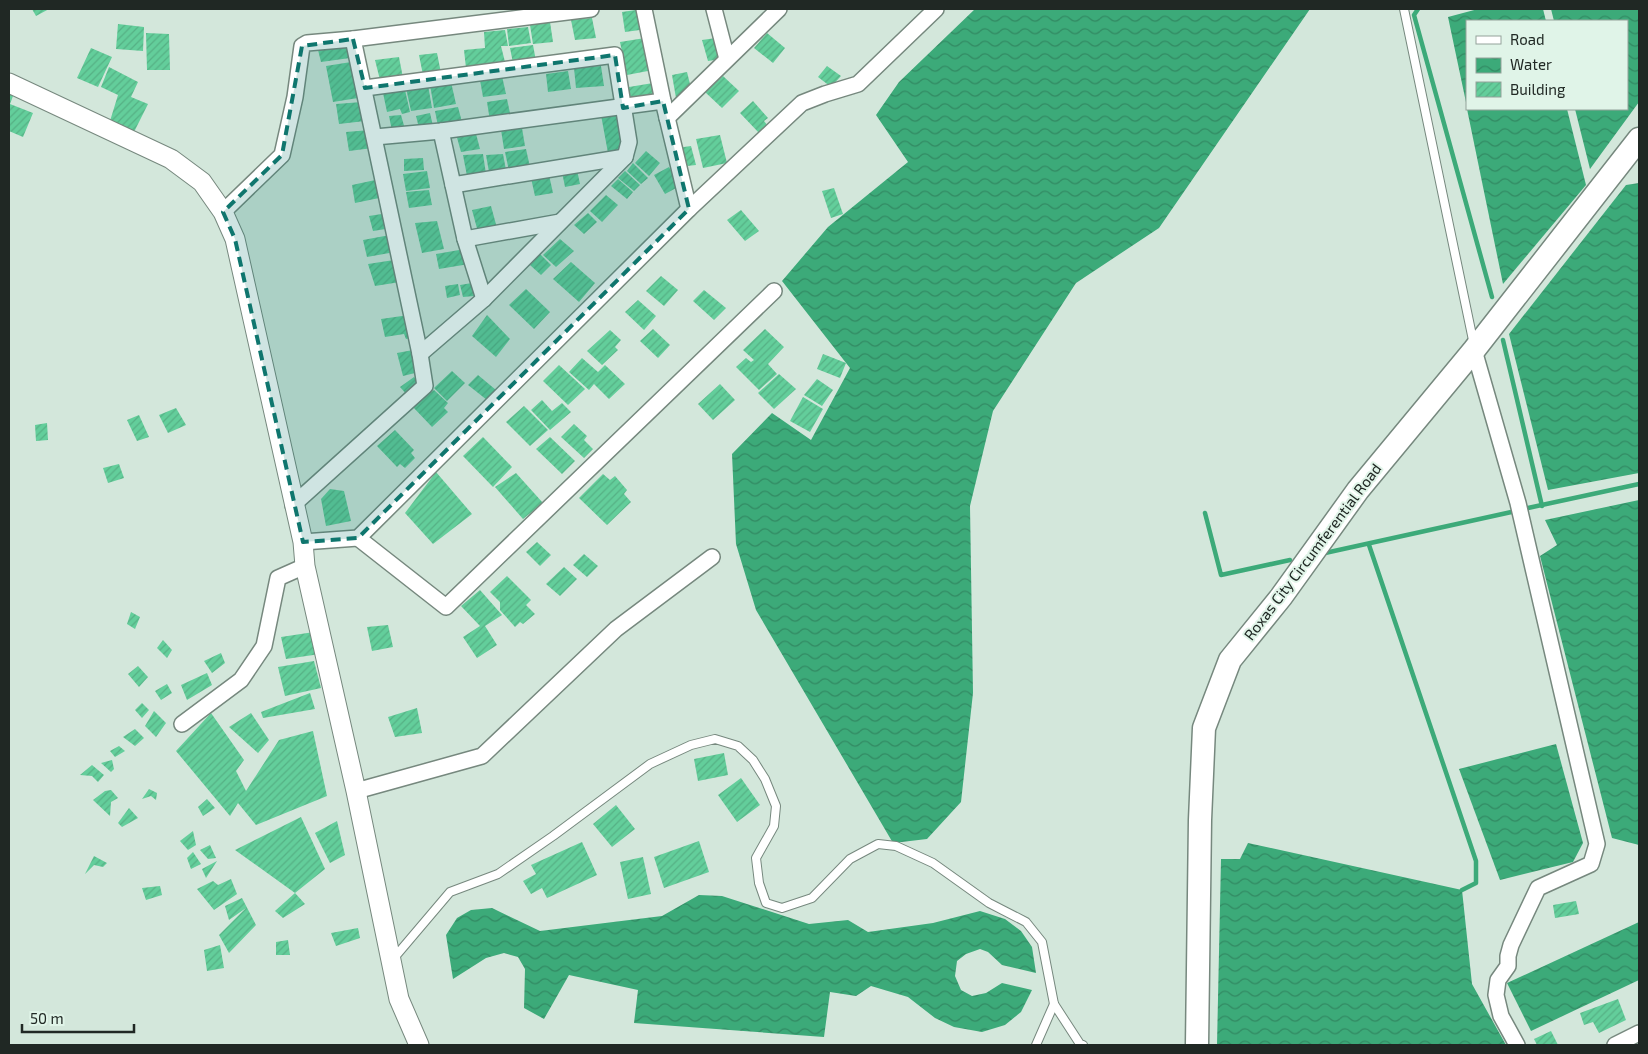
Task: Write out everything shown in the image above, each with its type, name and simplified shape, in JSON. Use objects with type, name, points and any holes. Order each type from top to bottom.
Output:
[{"type":"main road","name":"Roxas City Circumferential Road","points":[[1197,1045],[1200,830],[1204,728],[1230,660],[1281,597],[1358,490],[1474,350],[1639,139]]},
{"type":"street","points":[[223,212],[282,155],[295,97],[302,46],[307,43],[591,9]]},
{"type":"street","points":[[644,9],[663,101],[689,210]]},
{"type":"street","points":[[714,9],[727,58]]},
{"type":"street","points":[[667,118],[779,9]]},
{"type":"street","points":[[303,542],[358,538],[689,210],[802,103],[858,84],[936,9]]},
{"type":"street","points":[[293,505],[425,386],[365,88],[353,39]]},
{"type":"street","points":[[365,88],[615,55],[629,142],[625,157],[484,299],[420,354]]},
{"type":"street","points":[[9,83],[171,159],[202,182],[223,212],[235,239],[293,505],[303,542],[304,566],[356,791],[399,999],[419,1045]]},
{"type":"street","points":[[375,137],[441,131],[623,108],[663,101]]},
{"type":"street","points":[[441,131],[465,239],[484,299]]},
{"type":"street","points":[[453,185],[625,157]]},
{"type":"street","points":[[465,239],[560,222]]},
{"type":"street","points":[[358,538],[446,607],[774,291]]},
{"type":"street","points":[[1474,350],[1518,503],[1597,844],[1591,864],[1538,888],[1511,945],[1508,966],[1498,980],[1496,996],[1501,1016],[1517,1045]]},
{"type":"street","points":[[356,791],[482,756],[616,629],[712,556]]},
{"type":"street","points":[[182,724],[241,680],[264,646],[278,578],[304,566]]},
{"type":"street","points":[[1615,1045],[1639,1033]]},
{"type":"lane","points":[[1404,9],[1474,350]]},
{"type":"lane","points":[[391,962],[450,892],[498,874],[554,836],[650,764],[691,745],[715,739],[738,746],[753,760],[765,779],[776,806],[774,826],[756,858],[758,883],[766,904],[782,908],[812,898],[850,859],[878,844],[896,846],[933,863],[989,903],[1026,922],[1042,942],[1054,1004],[1080,1044],[1083,1045]]},
{"type":"lane","points":[[1036,1045],[1054,1004]]},
{"type":"highlighted area","points":[[353,39],[365,88],[615,55],[623,108],[663,101],[689,209],[358,538],[303,542],[235,239],[223,212],[282,155],[302,46]]},
{"type":"water","points":[[975,9],[1310,9],[1159,228],[1076,283],[993,411],[970,506],[973,693],[961,802],[927,839],[893,843],[756,610],[736,544],[732,454],[772,413],[811,440],[850,368],[782,281],[828,227],[908,162],[876,115],[899,82]]},
{"type":"water","points":[[1478,9],[1543,9],[1546,20],[1466,20],[1466,102],[1448,17]]},
{"type":"water","points":[[1551,9],[1639,9],[1639,102],[1590,169],[1575,110],[1628,110],[1628,20],[1554,20]]},
{"type":"water","points":[[1467,110],[1567,110],[1586,185],[1503,284]]},
{"type":"water","points":[[1639,183],[1639,473],[1548,490],[1509,334],[1626,185]]},
{"type":"water","points":[[1639,500],[1639,845],[1612,838],[1540,556],[1557,545],[1545,520]]},
{"type":"water","points":[[1556,744],[1583,843],[1573,862],[1500,880],[1459,769]]},
{"type":"water","points":[[1248,843],[1462,890],[1472,984],[1506,1045],[1217,1045],[1221,859],[1240,859]]},
{"type":"water","points":[[699,895],[722,896],[809,924],[848,920],[868,932],[933,923],[980,911],[1005,919],[1021,931],[1032,947],[1036,973],[1002,965],[988,952],[980,949],[966,954],[957,961],[955,976],[961,990],[972,996],[986,993],[1002,983],[1032,990],[1021,1012],[1005,1025],[982,1032],[954,1027],[935,1018],[908,997],[871,986],[856,996],[830,992],[824,1037],[634,1023],[638,990],[569,975],[544,1019],[524,1008],[525,969],[518,957],[504,953],[486,958],[453,979],[446,935],[457,918],[471,910],[492,908],[540,931],[662,916]]},
{"type":"water","points":[[1639,922],[1639,980],[1531,1031],[1507,983]]},
{"type":"building","points":[[32,9],[49,9],[36,16]]},
{"type":"building","points":[[643,9],[647,29],[625,32],[622,12]]},
{"type":"building","points":[[592,18],[596,38],[575,40],[571,20]]},
{"type":"building","points":[[550,22],[553,42],[533,44],[530,25]]},
{"type":"building","points":[[118,24],[144,27],[143,51],[116,49]]},
{"type":"building","points":[[528,27],[531,43],[509,46],[507,29]]},
{"type":"building","points":[[505,30],[508,46],[501,46],[505,62],[466,68],[464,50],[485,48],[484,32]]},
{"type":"building","points":[[146,33],[169,34],[170,70],[147,70]]},
{"type":"building","points":[[767,33],[785,48],[773,63],[754,48]]},
{"type":"building","points":[[645,38],[653,70],[627,75],[620,42]]},
{"type":"building","points":[[716,38],[721,59],[708,61],[702,40]]},
{"type":"building","points":[[347,42],[350,58],[321,62],[317,46]]},
{"type":"building","points":[[533,45],[536,61],[513,63],[510,48]]},
{"type":"building","points":[[91,48],[112,57],[98,87],[77,78]]},
{"type":"building","points":[[437,53],[441,73],[423,75],[419,55]]},
{"type":"building","points":[[399,57],[403,78],[380,80],[375,60]]},
{"type":"building","points":[[351,62],[358,98],[333,102],[326,66]]},
{"type":"building","points":[[601,66],[604,86],[576,88],[574,68]]},
{"type":"building","points":[[827,66],[841,76],[831,87],[818,77]]},
{"type":"building","points":[[109,67],[138,82],[131,97],[148,104],[134,132],[110,121],[118,95],[101,87]]},
{"type":"building","points":[[568,71],[571,89],[548,92],[546,74]]},
{"type":"building","points":[[687,72],[691,88],[676,98],[672,75]]},
{"type":"building","points":[[502,76],[506,94],[483,97],[480,80]]},
{"type":"building","points":[[723,76],[739,91],[722,108],[705,92]]},
{"type":"building","points":[[451,82],[456,104],[434,108],[430,85]]},
{"type":"building","points":[[653,83],[657,99],[626,104],[623,88]]},
{"type":"building","points":[[428,85],[432,108],[411,111],[406,88]]},
{"type":"building","points":[[9,86],[16,88],[10,104],[33,113],[23,137],[9,131]]},
{"type":"building","points":[[405,90],[410,112],[402,114],[400,109],[387,112],[383,93]]},
{"type":"building","points":[[507,99],[511,118],[490,121],[487,102]]},
{"type":"building","points":[[753,101],[768,118],[764,121],[768,126],[759,133],[740,113]]},
{"type":"building","points":[[362,102],[365,121],[339,124],[336,104]]},
{"type":"building","points":[[458,107],[462,122],[438,126],[435,111]]},
{"type":"building","points":[[430,113],[433,126],[419,128],[416,116]]},
{"type":"building","points":[[616,113],[618,120],[623,119],[625,151],[608,153],[601,115]]},
{"type":"building","points":[[401,115],[405,129],[392,131],[389,116]]},
{"type":"building","points":[[522,128],[525,146],[504,149],[501,130]]},
{"type":"building","points":[[370,130],[373,148],[349,151],[346,132]]},
{"type":"building","points":[[475,130],[480,149],[461,152],[456,134]]},
{"type":"building","points":[[720,135],[727,163],[703,168],[696,139]]},
{"type":"building","points":[[691,146],[696,165],[687,166],[677,148]]},
{"type":"building","points":[[526,149],[530,167],[509,171],[505,152]]},
{"type":"building","points":[[646,151],[660,163],[649,176],[635,163]]},
{"type":"building","points":[[483,154],[486,174],[467,176],[463,155]]},
{"type":"building","points":[[503,154],[506,170],[489,172],[486,155]]},
{"type":"building","points":[[423,158],[424,170],[404,171],[404,159]]},
{"type":"building","points":[[633,163],[648,178],[641,184],[627,171]]},
{"type":"building","points":[[669,167],[680,186],[665,194],[654,175]]},
{"type":"building","points":[[577,170],[580,184],[565,187],[562,172]]},
{"type":"building","points":[[427,171],[430,188],[406,191],[403,174]]},
{"type":"building","points":[[625,171],[640,185],[634,191],[618,178]]},
{"type":"building","points":[[549,175],[553,193],[535,196],[531,178]]},
{"type":"building","points":[[380,179],[384,197],[355,203],[352,185]]},
{"type":"building","points":[[618,179],[633,192],[627,199],[611,186]]},
{"type":"building","points":[[834,188],[843,214],[831,218],[822,191]]},
{"type":"building","points":[[429,190],[432,205],[409,208],[406,192]]},
{"type":"building","points":[[606,195],[618,205],[602,222],[590,211]]},
{"type":"building","points":[[491,206],[497,228],[478,232],[472,210]]},
{"type":"building","points":[[741,210],[759,231],[745,241],[727,220]]},
{"type":"building","points":[[388,213],[392,228],[373,231],[369,216]]},
{"type":"building","points":[[588,213],[597,222],[584,234],[574,225]]},
{"type":"building","points":[[437,221],[444,249],[422,253],[415,223]]},
{"type":"building","points":[[390,235],[395,252],[367,257],[363,240]]},
{"type":"building","points":[[560,239],[574,251],[556,267],[543,255]]},
{"type":"building","points":[[465,249],[469,264],[439,269],[436,254]]},
{"type":"building","points":[[540,254],[551,265],[541,275],[530,265]]},
{"type":"building","points":[[394,260],[400,282],[375,286],[368,264]]},
{"type":"building","points":[[571,262],[595,283],[579,302],[553,279]]},
{"type":"building","points":[[661,276],[678,290],[664,306],[646,291]]},
{"type":"building","points":[[472,283],[474,296],[463,297],[460,285]]},
{"type":"building","points":[[458,284],[460,295],[447,298],[445,286]]},
{"type":"building","points":[[526,289],[550,312],[534,329],[509,305]]},
{"type":"building","points":[[704,290],[726,308],[714,320],[693,301]]},
{"type":"building","points":[[638,300],[656,316],[644,330],[625,312]]},
{"type":"building","points":[[409,315],[415,337],[406,339],[404,334],[385,337],[381,319]]},
{"type":"building","points":[[487,315],[510,339],[496,357],[472,336]]},
{"type":"building","points":[[653,329],[670,345],[658,358],[640,341]]},
{"type":"building","points":[[765,329],[784,347],[768,364],[777,374],[759,390],[736,367],[746,358],[751,362],[754,360],[743,350]]},
{"type":"building","points":[[610,330],[621,340],[615,347],[618,350],[602,365],[587,351]]},
{"type":"building","points":[[413,350],[419,372],[403,376],[397,353]]},
{"type":"building","points":[[823,354],[846,363],[840,378],[817,369]]},
{"type":"building","points":[[582,358],[598,372],[605,365],[625,384],[609,399],[594,384],[589,390],[569,372]]},
{"type":"building","points":[[559,365],[585,389],[568,405],[543,381]]},
{"type":"building","points":[[452,371],[465,383],[447,401],[434,388]]},
{"type":"building","points":[[779,374],[796,389],[774,409],[758,393]]},
{"type":"building","points":[[478,375],[496,390],[487,400],[468,385]]},
{"type":"building","points":[[414,377],[421,385],[408,396],[400,387]]},
{"type":"building","points":[[817,379],[833,390],[822,406],[804,395]]},
{"type":"building","points":[[720,384],[735,400],[713,420],[698,404]]},
{"type":"building","points":[[434,390],[448,403],[444,408],[448,412],[432,427],[412,406]]},
{"type":"building","points":[[803,397],[823,409],[810,432],[790,421]]},
{"type":"building","points":[[542,400],[552,411],[562,403],[571,412],[550,430],[531,410]]},
{"type":"building","points":[[524,406],[548,430],[530,446],[506,422]]},
{"type":"building","points":[[176,408],[186,425],[168,433],[159,415]]},
{"type":"building","points":[[139,415],[149,437],[137,441],[127,420]]},
{"type":"building","points":[[47,423],[48,440],[36,441],[35,425]]},
{"type":"building","points":[[574,424],[587,436],[584,440],[593,449],[584,458],[561,437]]},
{"type":"building","points":[[395,430],[414,450],[411,453],[415,458],[405,468],[400,464],[397,467],[377,446]]},
{"type":"building","points":[[483,437],[512,467],[493,487],[463,456]]},
{"type":"building","points":[[550,437],[575,461],[562,474],[536,449]]},
{"type":"building","points":[[119,464],[124,478],[108,483],[103,468]]},
{"type":"building","points":[[436,472],[472,514],[433,544],[405,513]]},
{"type":"building","points":[[516,473],[543,503],[523,519],[495,487]]},
{"type":"building","points":[[603,474],[610,480],[615,476],[627,490],[624,494],[631,502],[607,525],[579,498]]},
{"type":"building","points":[[330,489],[344,491],[351,521],[326,526],[321,499]]},
{"type":"building","points":[[537,542],[551,555],[540,566],[526,552]]},
{"type":"building","points":[[584,554],[598,566],[587,577],[573,565]]},
{"type":"building","points":[[564,567],[577,579],[560,596],[546,584]]},
{"type":"building","points":[[507,576],[531,600],[526,605],[535,614],[523,624],[520,622],[515,627],[500,610],[500,602],[490,592]]},
{"type":"building","points":[[480,590],[502,615],[485,626],[497,645],[477,658],[463,637],[480,626],[461,606]]},
{"type":"building","points":[[131,612],[140,617],[135,629],[127,624]]},
{"type":"building","points":[[388,625],[393,647],[372,651],[367,627]]},
{"type":"building","points":[[314,632],[320,654],[286,659],[281,637]]},
{"type":"building","points":[[163,640],[172,650],[167,658],[157,648]]},
{"type":"building","points":[[221,653],[225,663],[212,673],[204,661]]},
{"type":"building","points":[[314,661],[321,688],[285,696],[278,667]]},
{"type":"building","points":[[138,666],[148,677],[139,687],[128,674]]},
{"type":"building","points":[[207,673],[212,685],[187,700],[181,685]]},
{"type":"building","points":[[167,684],[172,693],[161,700],[155,691]]},
{"type":"building","points":[[310,693],[315,709],[263,718],[261,712]]},
{"type":"building","points":[[142,703],[149,710],[142,718],[135,710]]},
{"type":"building","points":[[417,708],[422,733],[395,737],[388,717]]},
{"type":"building","points":[[154,711],[166,723],[156,737],[145,726]]},
{"type":"building","points":[[211,713],[244,760],[236,771],[246,791],[279,740],[313,731],[327,796],[256,825],[238,803],[230,816],[176,751]]},
{"type":"building","points":[[251,713],[269,740],[258,753],[229,727]]},
{"type":"building","points":[[135,729],[144,738],[135,746],[123,737]]},
{"type":"building","points":[[119,746],[125,751],[115,757],[110,751]]},
{"type":"building","points":[[724,753],[728,775],[698,781],[694,759]]},
{"type":"building","points":[[112,760],[114,769],[111,772],[101,763]]},
{"type":"building","points":[[92,765],[104,775],[98,782],[92,776],[80,775]]},
{"type":"building","points":[[741,778],[760,805],[737,822],[718,795]]},
{"type":"building","points":[[149,789],[157,793],[156,800],[151,796],[142,799]]},
{"type":"building","points":[[111,790],[118,798],[111,802],[110,816],[93,800],[105,791]]},
{"type":"building","points":[[207,799],[215,808],[203,816],[198,807]]},
{"type":"building","points":[[616,805],[635,829],[612,847],[593,824]]},
{"type":"building","points":[[129,808],[138,818],[122,827],[118,823]]},
{"type":"building","points":[[301,817],[325,869],[295,893],[235,850]]},
{"type":"building","points":[[337,821],[345,855],[330,863],[315,833]]},
{"type":"building","points":[[193,831],[196,845],[188,850],[180,841]]},
{"type":"building","points":[[699,841],[709,872],[664,888],[654,857]]},
{"type":"building","points":[[582,842],[597,875],[547,898],[542,888],[531,894],[523,881],[536,874],[531,865]]},
{"type":"building","points":[[210,845],[216,858],[208,859],[200,850]]},
{"type":"building","points":[[193,852],[201,864],[191,869],[187,858]]},
{"type":"building","points":[[94,856],[107,863],[103,867],[94,865],[85,874]]},
{"type":"building","points":[[643,857],[651,894],[628,899],[620,862]]},
{"type":"building","points":[[217,861],[206,878],[202,869]]},
{"type":"building","points":[[231,879],[237,894],[214,910],[197,889],[213,881],[218,885]]},
{"type":"building","points":[[160,886],[162,895],[146,900],[142,888]]},
{"type":"building","points":[[295,893],[305,904],[283,918],[275,911]]},
{"type":"building","points":[[242,898],[256,925],[229,953],[219,935],[246,908],[229,920],[225,906]]},
{"type":"building","points":[[1576,901],[1579,914],[1555,918],[1553,905]]},
{"type":"building","points":[[358,928],[360,938],[336,946],[331,933]]},
{"type":"building","points":[[288,940],[290,955],[276,955],[276,942]]},
{"type":"building","points":[[220,945],[224,968],[207,971],[204,950]]},
{"type":"building","points":[[1618,999],[1626,1020],[1599,1033],[1593,1022],[1584,1025],[1580,1013]]},
{"type":"building","points":[[1551,1031],[1558,1045],[1537,1045],[1534,1039]]},
{"type":"waterway","points":[[1418,9],[1414,15],[1492,297]]},
{"type":"waterway","points":[[1503,340],[1542,506]]},
{"type":"waterway","points":[[1528,508],[1639,484]]},
{"type":"waterway","points":[[1325,553],[1516,511]]},
{"type":"waterway","points":[[1205,513],[1221,575],[1290,560]]},
{"type":"waterway","points":[[1369,545],[1476,861],[1476,883],[1462,890]]}]
